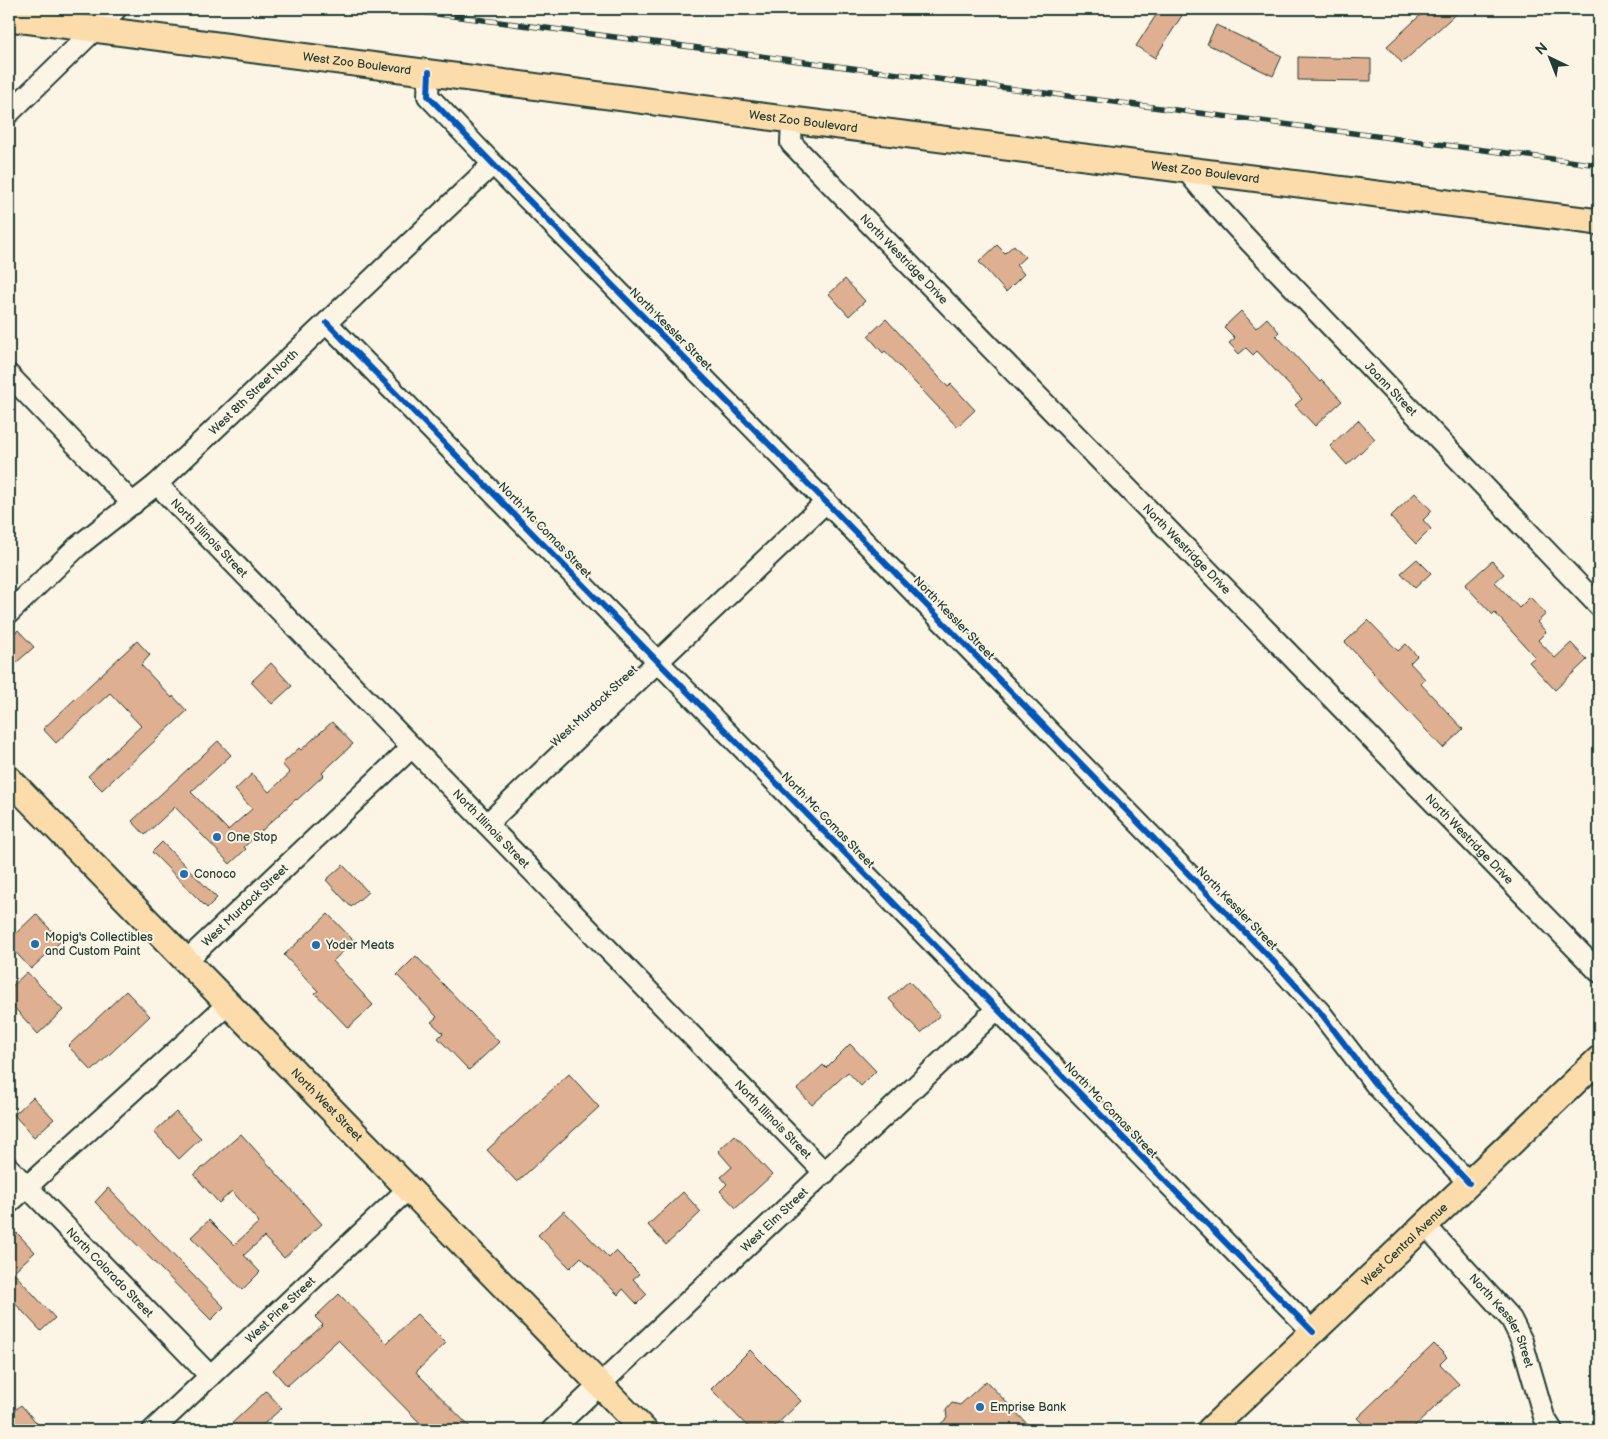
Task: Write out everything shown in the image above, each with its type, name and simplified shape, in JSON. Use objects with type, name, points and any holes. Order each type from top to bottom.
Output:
[{"type":"main road","name":"West Zoo Boulevard","points":[[9,18],[1186,170],[1596,225]]},
{"type":"main road","name":"North West Street","points":[[9,779],[644,1430]]},
{"type":"main road","name":"West Central Avenue","points":[[1210,1430],[1469,1183],[1597,1067]]},
{"type":"street","points":[[9,113],[116,9]]},
{"type":"street","name":"North Kessler Street","points":[[429,72],[428,96],[1280,968],[1320,1012],[1375,1084],[1469,1183]]},
{"type":"street","name":"North Westridge Drive","points":[[792,120],[791,143],[1599,972]]},
{"type":"street","name":"West 8th Street North","points":[[9,613],[77,547],[157,484],[493,164]]},
{"type":"street","name":"Joann Street","points":[[1186,170],[1250,242],[1599,606]]},
{"type":"street","name":"North Mc Comas Street","points":[[327,323],[1313,1332]]},
{"type":"street","points":[[9,375],[133,504]]},
{"type":"street","name":"North Illinois Street","points":[[157,484],[825,1173]]},
{"type":"street","name":"West Murdock Street","points":[[487,824],[826,502]]},
{"type":"street","name":"West Murdock Street","points":[[186,961],[412,747]]},
{"type":"street","points":[[9,1203],[228,1004]]},
{"type":"street","name":"West Elm Street","points":[[552,1430],[997,1009]]},
{"type":"street","name":"North Colorado Street","points":[[9,1168],[210,1376]]},
{"type":"street","name":"West Pine Street","points":[[153,1430],[408,1189]]},
{"type":"street","name":"North Kessler Street","points":[[1425,1225],[1511,1319],[1522,1341],[1544,1417],[1552,1430]]},
{"type":"building","points":[[1160,9],[1186,9],[1155,58],[1136,46]]},
{"type":"building","points":[[1427,9],[1461,9],[1402,63],[1387,46]]},
{"type":"building","points":[[1216,25],[1282,56],[1273,76],[1207,44]]},
{"type":"building","points":[[1298,57],[1371,59],[1371,81],[1298,80]]},
{"type":"building","points":[[997,245],[1005,253],[1014,245],[1025,257],[1016,265],[1024,274],[1006,292],[979,262]]},
{"type":"building","points":[[845,279],[865,301],[849,316],[829,294]]},
{"type":"building","points":[[1241,311],[1256,328],[1267,318],[1279,332],[1276,335],[1320,382],[1322,380],[1342,401],[1315,426],[1295,405],[1302,399],[1257,351],[1253,355],[1246,348],[1239,354],[1229,343],[1235,338],[1224,327]]},
{"type":"building","points":[[886,319],[948,387],[951,384],[975,410],[957,427],[885,351],[883,353],[868,336]]},
{"type":"building","points":[[1358,420],[1375,439],[1347,465],[1330,446]]},
{"type":"building","points":[[1415,493],[1432,511],[1423,520],[1431,529],[1416,544],[1390,517]]},
{"type":"building","points":[[1417,559],[1431,573],[1415,588],[1401,573]]},
{"type":"building","points":[[1492,561],[1504,574],[1495,582],[1519,608],[1530,597],[1546,614],[1537,622],[1546,632],[1538,640],[1555,658],[1571,643],[1587,660],[1555,690],[1529,662],[1535,657],[1495,613],[1493,615],[1465,585]]},
{"type":"building","points":[[1368,620],[1398,651],[1406,644],[1417,656],[1410,663],[1425,679],[1420,683],[1463,729],[1443,748],[1345,642]]},
{"type":"building","points":[[18,630],[34,647],[9,669],[9,639]]},
{"type":"building","points":[[137,641],[150,655],[141,665],[187,711],[102,790],[88,776],[141,726],[110,693],[56,743],[43,729]]},
{"type":"building","points":[[271,663],[292,686],[272,704],[251,682]]},
{"type":"building","points":[[332,722],[353,744],[322,773],[324,775],[244,847],[246,849],[230,864],[175,807],[145,835],[132,821],[218,741],[231,755],[191,792],[228,830],[252,809],[235,790],[252,774],[269,792],[290,773],[282,764],[299,748],[301,750]]},
{"type":"building","points":[[162,842],[217,898],[207,908],[152,852]]},
{"type":"building","points":[[343,865],[368,892],[351,907],[326,880]]},
{"type":"building","points":[[36,914],[61,941],[31,969],[9,945],[9,940]]},
{"type":"building","points":[[328,914],[354,941],[333,961],[373,1005],[348,1028],[315,993],[318,991],[284,955]]},
{"type":"building","points":[[416,956],[499,1042],[469,1070],[438,1038],[443,1033],[431,1022],[437,1017],[397,975]]},
{"type":"building","points":[[27,972],[63,1010],[38,1034],[9,1002],[9,989]]},
{"type":"building","points":[[909,981],[940,1015],[921,1033],[889,999]]},
{"type":"building","points":[[126,991],[150,1016],[92,1071],[68,1046]]},
{"type":"building","points":[[850,1044],[876,1071],[861,1086],[848,1072],[812,1105],[797,1089],[823,1065],[826,1068]]},
{"type":"building","points":[[569,1074],[599,1107],[517,1182],[487,1150]]},
{"type":"building","points":[[33,1097],[54,1119],[34,1137],[14,1115]]},
{"type":"building","points":[[176,1112],[201,1138],[179,1159],[154,1132]]},
{"type":"building","points":[[241,1134],[322,1224],[284,1258],[264,1237],[244,1255],[260,1272],[242,1290],[191,1237],[209,1220],[234,1245],[259,1222],[232,1191],[219,1203],[194,1175]]},
{"type":"building","points":[[735,1135],[772,1175],[736,1208],[720,1191],[727,1184],[721,1177],[732,1167],[718,1151]]},
{"type":"building","points":[[108,1188],[224,1307],[211,1320],[95,1202]]},
{"type":"building","points":[[683,1192],[701,1212],[666,1245],[648,1225]]},
{"type":"building","points":[[564,1211],[609,1258],[616,1251],[639,1274],[633,1279],[647,1294],[637,1304],[623,1289],[618,1295],[581,1257],[570,1268],[538,1235]]},
{"type":"building","points":[[17,1233],[35,1252],[13,1272],[55,1318],[41,1331],[9,1297],[9,1241]]},
{"type":"building","points":[[339,1294],[387,1343],[417,1314],[446,1343],[416,1372],[473,1430],[427,1430],[338,1340],[287,1386],[273,1370],[323,1325],[315,1317]]},
{"type":"building","points":[[1434,1344],[1447,1357],[1440,1364],[1459,1384],[1411,1430],[1369,1430],[1357,1418]]},
{"type":"building","points":[[750,1350],[801,1401],[771,1430],[751,1430],[711,1389]]},
{"type":"building","name":"Emprise Bank","points":[[986,1381],[1033,1430],[934,1430],[947,1418],[946,1410],[952,1403],[960,1405]]},
{"type":"building","points":[[266,1391],[282,1408],[257,1430],[225,1430]]},
{"type":"building","points":[[21,1405],[43,1430],[12,1430],[9,1427],[9,1415]]},
{"type":"railway","points":[[399,9],[1599,165]]},
{"type":"cycle path","points":[[429,72],[428,96],[1280,968],[1320,1012],[1375,1084],[1469,1183]]},
{"type":"cycle path","points":[[327,323],[1313,1332]]},
{"type":"place","name":"One Stop","points":[[217,837]]},
{"type":"place","name":"Conoco","points":[[184,874]]},
{"type":"place","name":"Mopig's Collectibles and Custom Paint","points":[[35,944]]},
{"type":"place","name":"Yoder Meats","points":[[316,945]]},
{"type":"place","name":"Emprise Bank","points":[[980,1407]]}]
